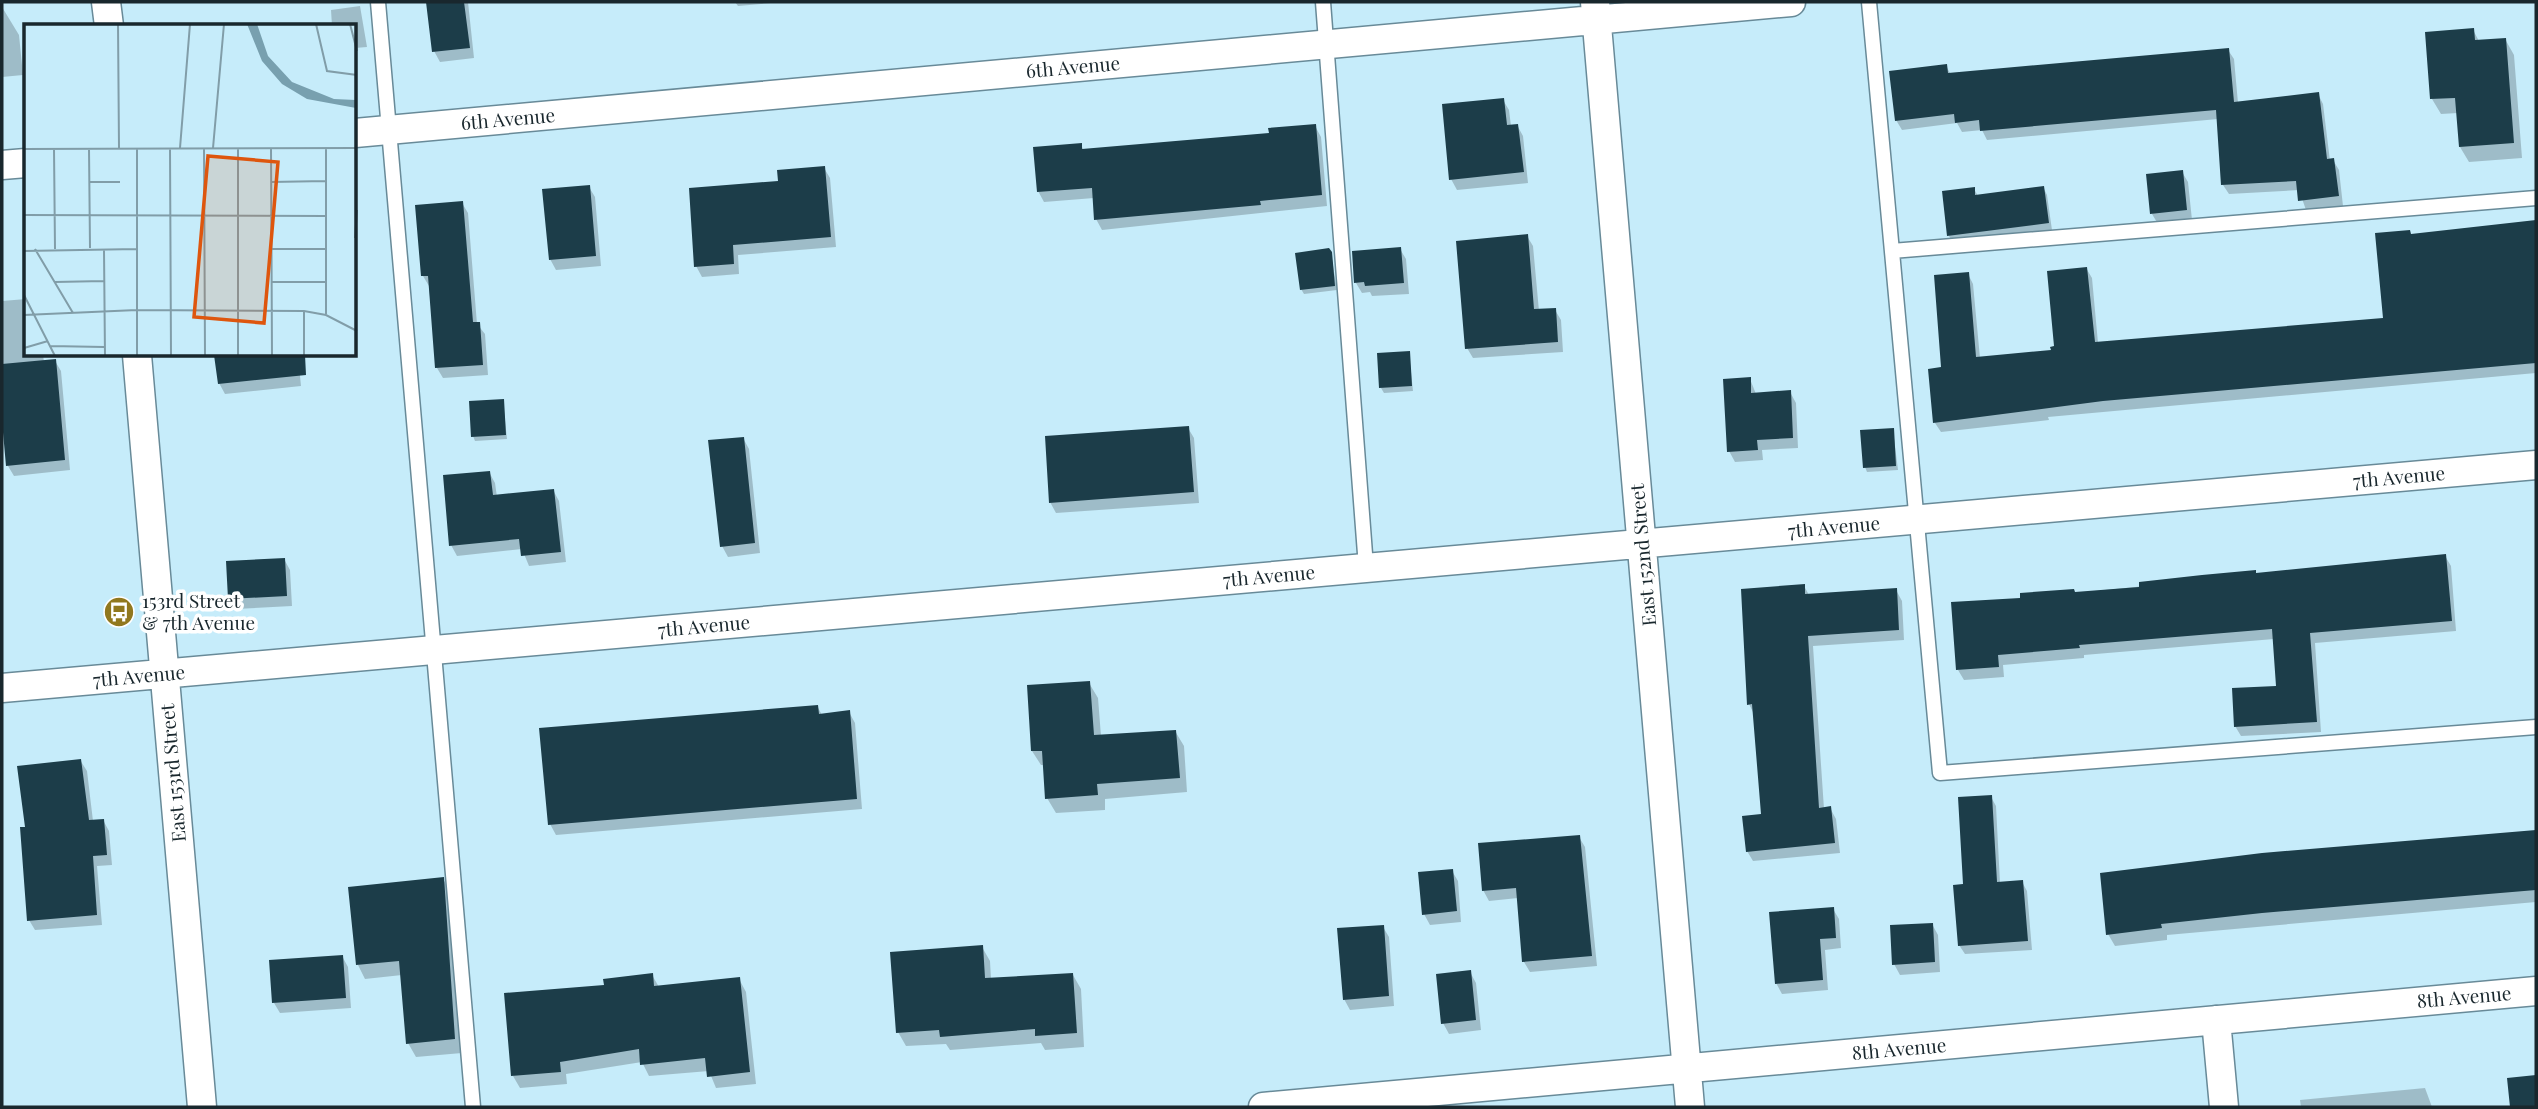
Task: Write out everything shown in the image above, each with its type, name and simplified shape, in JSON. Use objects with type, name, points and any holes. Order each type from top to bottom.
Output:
[{"type":"street","points":[[106,2],[108,24]]},
{"type":"street","name":"6th Avenue","points":[[357,133],[1327,44],[1596,11],[1791,2]]},
{"type":"street","name":"East 152nd Street","points":[[1596,11],[1690,1107]]},
{"type":"street","points":[[2,165],[24,163]]},
{"type":"street","name":"East 153rd Street","points":[[137,357],[202,1107]]},
{"type":"street","name":"7th Avenue","points":[[2,688],[2536,465]]},
{"type":"street","name":"8th Avenue","points":[[1263,1107],[2536,991]]},
{"type":"street","points":[[2216,1020],[2224,1107]]},
{"type":"lane","points":[[378,2],[472,1107]]},
{"type":"lane","points":[[1323,2],[1366,568]]},
{"type":"lane","points":[[1869,2],[1940,773],[2536,727]]},
{"type":"lane","points":[[1892,251],[2536,198]]},
{"type":"building","points":[[426,2],[464,2],[470,48],[432,52]]},
{"type":"building","points":[[2474,28],[2475,40],[2506,38],[2514,143],[2459,147],[2455,98],[2430,99],[2425,32]]},
{"type":"building","points":[[2229,48],[2234,102],[2319,92],[2327,159],[2334,158],[2339,196],[2298,201],[2296,181],[2221,185],[2216,110],[1980,131],[1979,120],[1955,123],[1954,114],[1895,121],[1889,71],[1947,64],[1948,73]]},
{"type":"building","points":[[1504,98],[1507,125],[1518,124],[1524,172],[1449,180],[1442,104]]},
{"type":"building","points":[[1316,124],[1322,195],[1260,201],[1261,205],[1094,220],[1092,188],[1037,192],[1033,147],[1082,143],[1082,149],[1269,133],[1268,128]]},
{"type":"building","points":[[825,166],[831,237],[733,245],[734,264],[694,267],[689,188],[778,181],[777,170]]},
{"type":"building","points":[[2183,170],[2187,210],[2150,214],[2146,174]]},
{"type":"building","points":[[590,185],[596,256],[549,260],[542,189]]},
{"type":"building","points":[[2044,186],[2049,223],[1947,236],[1942,191],[1975,187],[1975,195]]},
{"type":"building","points":[[463,201],[473,322],[480,322],[483,365],[435,368],[428,276],[421,276],[415,205]]},
{"type":"building","points":[[2536,220],[2536,363],[2103,401],[1933,423],[1928,369],[1941,367],[1934,275],[1969,272],[1976,357],[2051,350],[2050,347],[2054,346],[2047,271],[2087,267],[2095,342],[2383,318],[2375,233],[2410,230],[2411,234]]},
{"type":"building","points":[[1528,234],[1534,309],[1556,308],[1558,342],[1465,349],[1456,241]]},
{"type":"building","points":[[1401,247],[1404,283],[1365,286],[1364,282],[1354,283],[1352,251]]},
{"type":"building","points":[[1329,248],[1332,252],[1335,286],[1300,290],[1295,253]]},
{"type":"building","points":[[1410,351],[1412,386],[1379,388],[1377,353]]},
{"type":"building","points":[[214,357],[305,357],[306,375],[218,384]]},
{"type":"building","points":[[56,359],[65,460],[6,466],[2,421],[2,364]]},
{"type":"building","points":[[1751,377],[1751,393],[1791,390],[1793,438],[1757,440],[1758,450],[1727,452],[1723,379]]},
{"type":"building","points":[[504,399],[506,435],[471,437],[469,401]]},
{"type":"building","points":[[1189,426],[1194,492],[1049,503],[1045,436]]},
{"type":"building","points":[[1894,428],[1896,466],[1863,468],[1860,430]]},
{"type":"building","points":[[744,437],[755,543],[720,547],[708,440]]},
{"type":"building","points":[[490,471],[493,495],[554,489],[561,552],[521,556],[519,539],[449,546],[443,475]]},
{"type":"building","points":[[2446,554],[2452,621],[2310,633],[2317,722],[2234,727],[2232,688],[2276,686],[2272,629],[2079,645],[2080,648],[1998,655],[1999,667],[1956,670],[1951,602],[2020,598],[2020,593],[2139,587],[2139,582],[2202,575],[2256,570],[2256,573]]},
{"type":"building","points":[[285,558],[287,596],[228,599],[226,561]]},
{"type":"building","points":[[1805,584],[1805,594],[1897,588],[1899,630],[1808,636],[1819,808],[1831,806],[1835,843],[1746,852],[1742,816],[1761,814],[1752,704],[1747,705],[1741,589]]},
{"type":"building","points":[[1090,681],[1094,735],[1176,730],[1180,778],[1097,784],[1098,795],[1045,799],[1042,751],[1031,751],[1027,685]]},
{"type":"building","points":[[818,705],[819,714],[850,710],[857,799],[548,825],[539,728]]},
{"type":"building","points":[[81,759],[89,820],[104,819],[107,855],[93,856],[97,915],[27,921],[20,827],[25,827],[17,766]]},
{"type":"building","points":[[1992,795],[1997,882],[2023,880],[2028,941],[1958,946],[1953,885],[1963,884],[1958,797]]},
{"type":"building","points":[[2536,830],[2536,890],[2262,913],[2161,924],[2162,928],[2106,935],[2100,873],[2262,853]]},
{"type":"building","points":[[1580,835],[1592,956],[1522,962],[1516,888],[1482,891],[1478,843]]},
{"type":"building","points":[[1453,869],[1457,911],[1422,915],[1418,872]]},
{"type":"building","points":[[444,877],[455,1039],[406,1044],[399,961],[356,965],[348,887]]},
{"type":"building","points":[[1834,907],[1836,938],[1820,939],[1823,980],[1775,984],[1769,912]]},
{"type":"building","points":[[1933,923],[1935,962],[1892,965],[1890,925]]},
{"type":"building","points":[[1384,925],[1389,996],[1343,1000],[1337,928]]},
{"type":"building","points":[[983,945],[985,978],[1073,973],[1077,1033],[1035,1036],[1035,1029],[940,1037],[939,1030],[896,1033],[890,952]]},
{"type":"building","points":[[343,955],[346,998],[272,1003],[269,960]]},
{"type":"building","points":[[1471,970],[1476,1020],[1441,1024],[1436,974]]},
{"type":"building","points":[[653,973],[654,986],[740,977],[750,1072],[707,1077],[705,1058],[640,1065],[639,1049],[560,1062],[561,1072],[511,1076],[504,993],[604,985],[603,979]]},
{"type":"building","points":[[2536,1075],[2536,1107],[2510,1107],[2507,1078]]},
{"type":"place","name":"153rd Street & 7th Avenue","points":[[119,612]]}]
